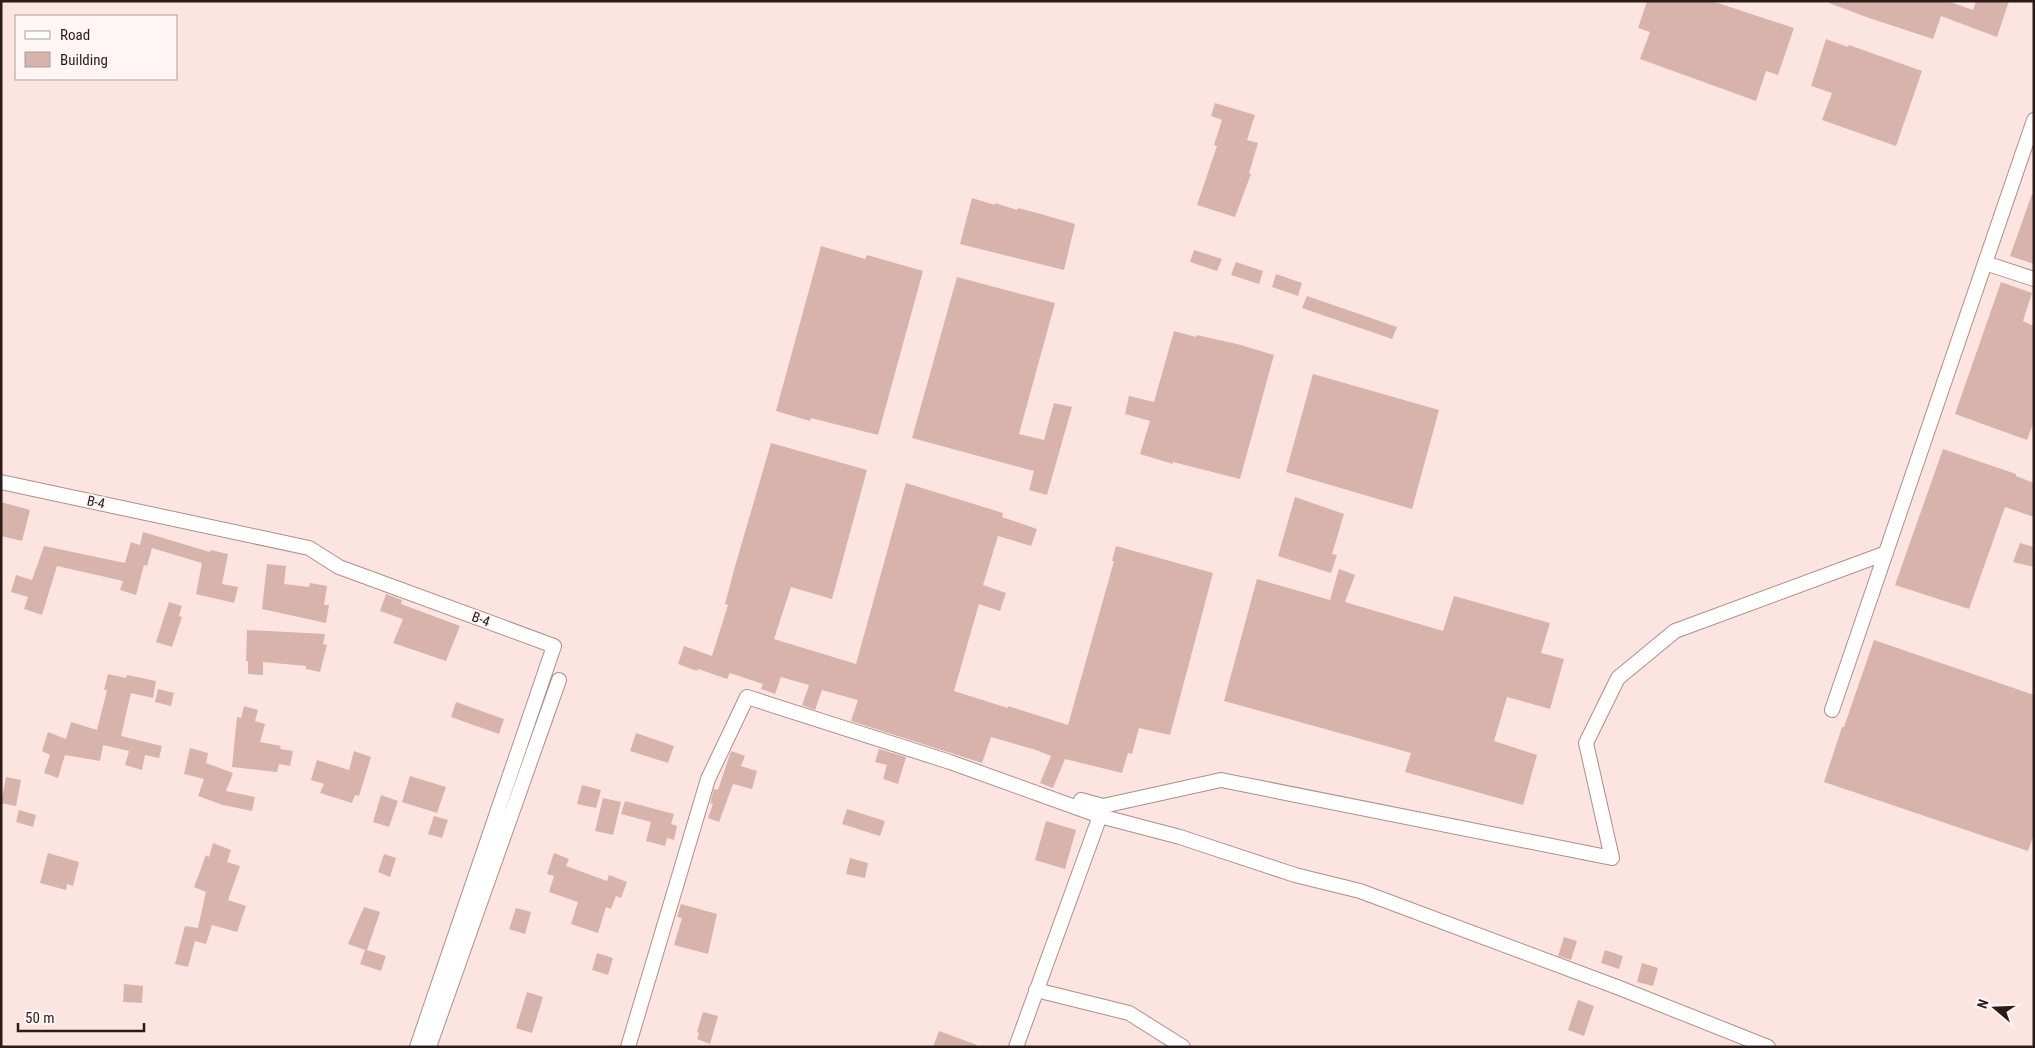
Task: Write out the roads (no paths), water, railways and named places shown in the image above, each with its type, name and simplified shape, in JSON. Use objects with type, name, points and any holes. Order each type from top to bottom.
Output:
[{"type":"street","points":[[1832,710],[2034,120]]},
{"type":"street","points":[[1985,263],[2034,279]]},
{"type":"street","name":"B-4","points":[[1,482],[309,548],[339,567],[554,646],[417,1047]]},
{"type":"street","points":[[628,1047],[708,779],[747,697],[950,762],[1103,806],[1221,780],[1612,858],[1586,743],[1618,678],[1675,631],[1886,553]]},
{"type":"street","points":[[429,1047],[559,680]]},
{"type":"street","points":[[950,762],[1100,816],[1180,837],[1295,875],[1360,891],[1617,987],[1768,1047]]},
{"type":"street","points":[[1016,1047],[1100,816]]},
{"type":"street","points":[[1036,990],[1128,1014],[1183,1047]]}]
